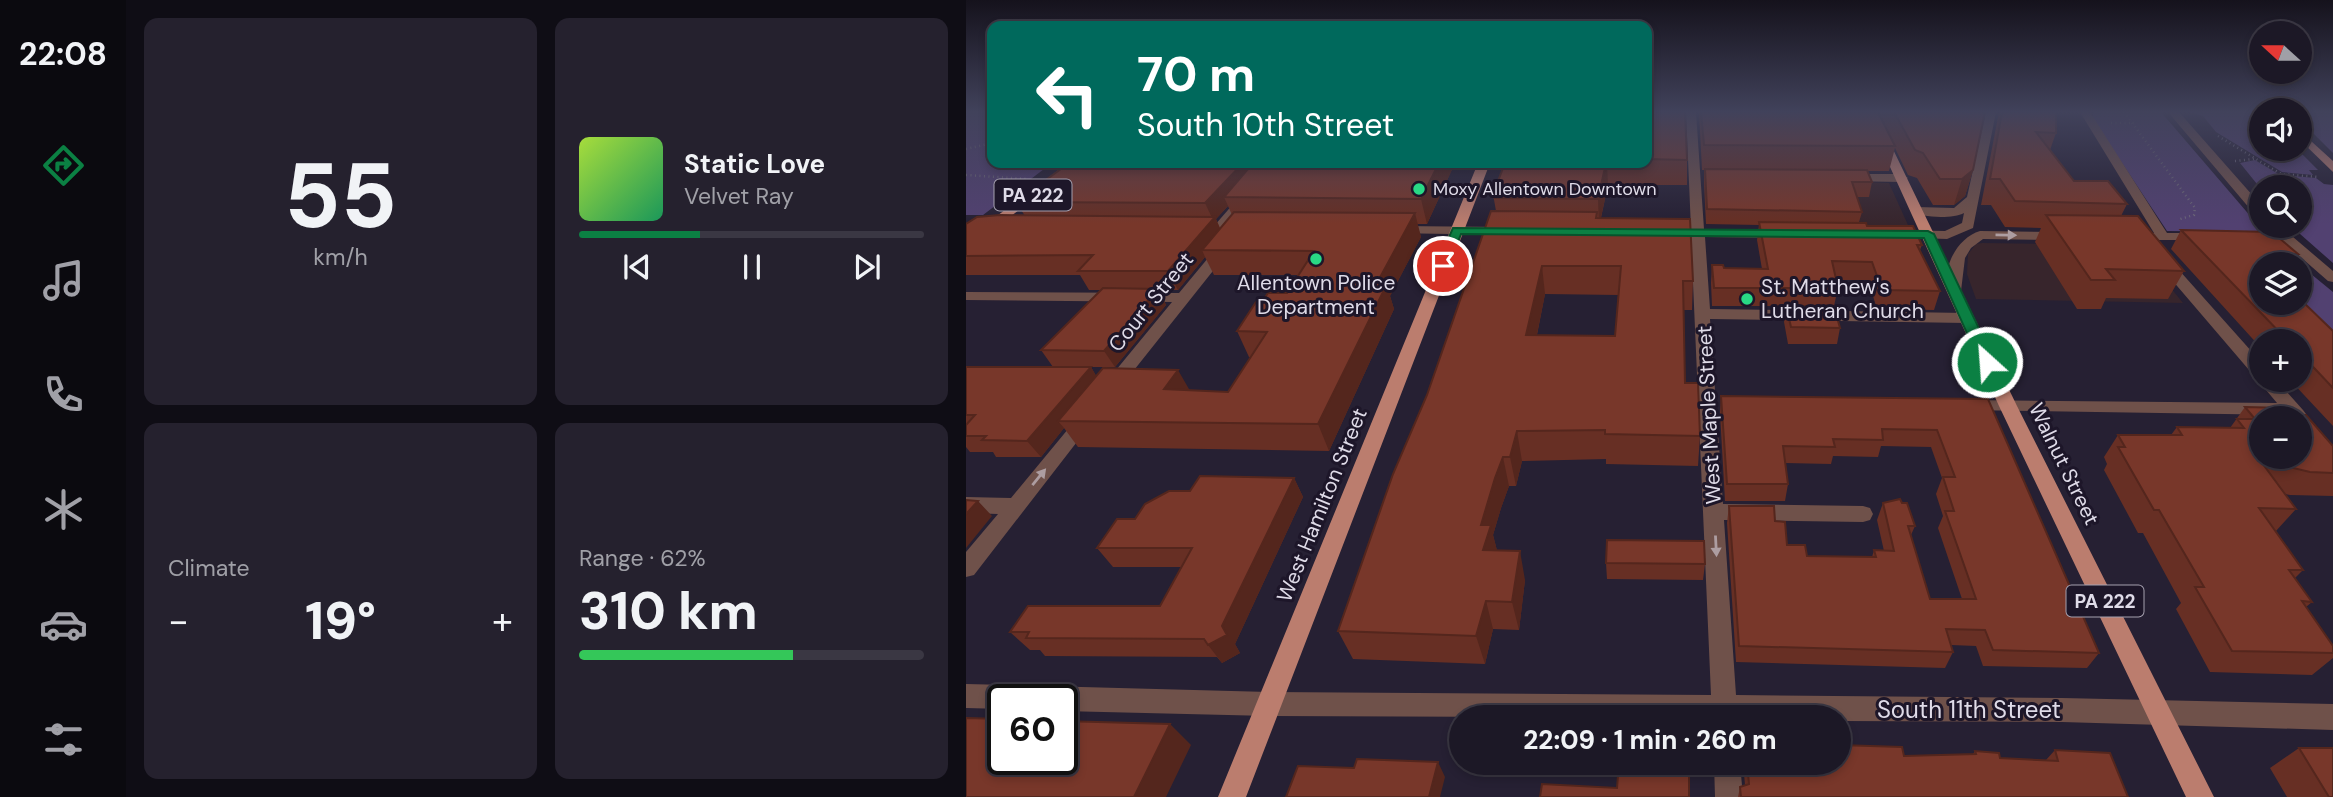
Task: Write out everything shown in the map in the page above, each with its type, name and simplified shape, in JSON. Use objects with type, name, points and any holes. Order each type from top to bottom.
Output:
[{"type":"main road","name":"Walnut Street","points":[[1888,149],[2008,406],[2200,797]]},
{"type":"main road","points":[[2315,149],[2333,168]]},
{"type":"main road","name":"PA 222","points":[[966,246],[1069,168]]},
{"type":"main road","name":"West Hamilton Street","points":[[1232,797],[1482,168]]},
{"type":"street","name":"West Maple Street","points":[[1694,149],[1703,314],[1715,403],[1714,512],[1724,705]]},
{"type":"street","points":[[1878,234],[1956,233],[1968,225],[1983,149]]},
{"type":"street","points":[[2108,149],[2163,237]]},
{"type":"street","points":[[2205,149],[2249,199]]},
{"type":"street","points":[[1075,168],[1091,171]]},
{"type":"street","name":"Court Street","points":[[966,568],[1240,229],[1212,229],[1265,169]]},
{"type":"street","points":[[1696,177],[1714,178]]},
{"type":"street","points":[[1831,178],[1902,178]]},
{"type":"street","points":[[1917,211],[1957,212],[1973,199]]},
{"type":"street","points":[[1968,225],[1980,235]]},
{"type":"street","points":[[966,227],[1018,227]]},
{"type":"street","points":[[1375,230],[1524,231]]},
{"type":"street","points":[[1659,233],[1796,234]]},
{"type":"street","points":[[1954,291],[1955,263],[1960,251],[1969,241],[1980,235],[2074,236]]},
{"type":"street","points":[[2115,237],[2216,238]]},
{"type":"street","points":[[2141,237],[2249,359]]},
{"type":"street","points":[[2283,238],[2333,278]]},
{"type":"street","points":[[966,296],[1183,298]]},
{"type":"street","points":[[1703,314],[1966,318]]},
{"type":"street","points":[[1095,375],[1121,376]]},
{"type":"street","points":[[2277,392],[2290,406]]},
{"type":"street","points":[[1943,405],[2249,409]]},
{"type":"street","points":[[966,505],[1016,506]]},
{"type":"street","points":[[1714,512],[1863,514]]},
{"type":"street","name":"South 11th Street","points":[[966,696],[1449,708]]},
{"type":"street","name":"South 11th Street","points":[[1851,712],[2062,710],[2333,717]]},
{"type":"street","points":[[1728,775],[1729,797]]},
{"type":"path","points":[[2153,149],[2195,208],[2196,212],[2189,218],[2172,219]]},
{"type":"path","points":[[2240,149],[2281,174],[2319,177]]},
{"type":"path","points":[[966,175],[976,178],[1038,179]]},
{"type":"shaded area","points":[[966,149],[987,149],[987,168],[1045,168],[983,215],[966,215]]},
{"type":"shaded area","points":[[2113,149],[2193,149],[2249,215],[2249,232],[2167,231]]},
{"type":"shaded area","points":[[2257,161],[2280,175],[2250,175],[2240,163]]},
{"type":"shaded area","points":[[2264,161],[2309,161],[2318,170],[2309,170],[2313,175],[2282,172]]},
{"type":"shaded area","points":[[2312,178],[2333,185],[2333,263],[2305,238],[2312,238]]},
{"type":"shaded area","points":[[1841,181],[1889,183],[1908,225],[1858,229]]},
{"type":"shaded area","points":[[1976,244],[2124,245],[2140,250],[2183,303],[1976,299],[1967,274],[1968,254]]},
{"type":"shaded area","points":[[2312,275],[2333,292],[2333,350],[2308,315],[2312,315]]},
{"type":"building","points":[[1652,149],[1687,149],[1687,160],[1652,159]]},
{"type":"building","points":[[1977,149],[1973,170],[1962,179],[1940,179],[1923,153],[1915,150]]},
{"type":"building","points":[[1995,149],[2049,149],[2074,181],[2108,181],[2127,204],[2015,201],[2000,179],[1990,179]]},
{"type":"building","points":[[1062,168],[1238,168],[1205,203],[1016,202]]},
{"type":"building","points":[[1249,168],[1436,168],[1421,199],[1224,197]]},
{"type":"building","points":[[1503,168],[1605,168],[1598,199],[1495,198],[1497,194],[1493,194]]},
{"type":"building","points":[[1705,169],[1867,170],[1872,182],[1852,182],[1862,212],[1707,209]]},
{"type":"building","points":[[1491,211],[1597,212],[1596,218],[1690,219],[1693,281],[1683,281],[1685,383],[1698,383],[1700,436],[1605,434],[1605,430],[1517,431],[1510,457],[1503,457],[1481,525],[1491,525],[1483,550],[1520,551],[1512,602],[1486,601],[1476,636],[1338,631],[1393,474],[1427,395]],"holes":[[[1542,266],[1621,266],[1615,336],[1526,335]]]},
{"type":"building","points":[[1234,212],[1415,213],[1377,283],[1387,284],[1318,424],[1058,421],[1103,368],[1178,370],[1164,389],[1228,392],[1267,332],[1237,331],[1256,302],[1262,302],[1268,293],[1287,293],[1314,251],[1202,250]]},
{"type":"building","points":[[2046,215],[2138,216],[2184,271],[2106,269],[2115,280],[2091,280]]},
{"type":"building","points":[[977,217],[1215,217],[1168,271],[1078,271],[1093,255],[966,256],[966,224]]},
{"type":"building","points":[[1759,222],[1913,226],[1922,245],[1917,245],[1940,291],[1882,290],[1872,262],[1832,261],[1838,288],[1714,288],[1712,265],[1723,265],[1724,268],[1768,269]]},
{"type":"building","points":[[2181,230],[2249,231],[2249,238],[2279,238],[2296,252],[2249,252],[2249,301]]},
{"type":"building","points":[[1103,288],[1158,289],[1104,351],[1041,350]]},
{"type":"building","points":[[1786,306],[1834,306],[1840,328],[1791,327]]},
{"type":"building","points":[[2312,311],[2333,331],[2333,388],[2312,366],[2312,329],[2276,329],[2263,315],[2312,315]]},
{"type":"building","points":[[966,367],[1091,367],[1027,441],[982,440],[986,436],[966,436],[966,425],[975,415],[966,415]]},
{"type":"building","points":[[1721,396],[1988,399],[2099,653],[1993,650],[1985,630],[1946,629],[1953,652],[1739,646],[1729,506],[1774,506],[1775,521],[1785,522],[1787,545],[1805,545],[1807,556],[1876,557],[1874,550],[1894,551],[1883,503],[1900,499],[1902,503],[1907,503],[1915,526],[1908,526],[1930,599],[1976,599],[1945,511],[1954,511],[1943,477],[1955,477],[1937,430],[1882,429],[1883,440],[1833,439],[1835,447],[1783,446],[1788,484],[1727,484]]},
{"type":"building","points":[[2237,419],[2249,419],[2249,469],[2267,469],[2296,509],[2259,508],[2303,570],[2289,570],[2312,602],[2302,601],[2333,646],[2333,653],[2232,651],[2195,587],[2204,587],[2159,510],[2154,510],[2118,447],[2125,447],[2118,435],[2182,435],[2177,427],[2244,428]]},
{"type":"building","points":[[2312,422],[2333,446],[2333,473],[2298,469],[2312,469]]},
{"type":"building","points":[[1200,476],[1294,478],[1222,626],[1227,635],[1208,645],[1204,639],[1026,638],[1029,632],[1010,632],[1028,606],[1160,606],[1192,548],[1097,548],[1117,519],[1135,519],[1145,504],[1169,491],[1190,491]]},
{"type":"building","points":[[966,500],[978,501],[966,514]]},
{"type":"building","points":[[1607,540],[1704,541],[1705,564],[1606,563]]},
{"type":"building","points":[[966,718],[987,719],[987,775],[1078,775],[1078,721],[1170,724],[1134,797],[966,797]]},
{"type":"building","points":[[1851,745],[1902,747],[1904,756],[1976,754],[1975,751],[1999,753],[2000,758],[2058,761],[2055,750],[2110,753],[2128,797],[1741,797],[1740,787],[1749,784],[1748,775],[1851,775]]},
{"type":"building","points":[[2299,748],[2333,748],[2333,797],[2329,797]]},
{"type":"building","points":[[1357,759],[1438,762],[1429,797],[1286,797],[1298,766],[1354,768]]},
{"type":"building","points":[[1618,775],[1689,775],[1689,797],[1540,797],[1542,784],[1617,788]]},
{"type":"place","name":"Moxy Allentown Downtown","points":[[1419,189]]},
{"type":"place","name":"Allentown Police Department","points":[[1316,259]]},
{"type":"place","name":"St. Matthew's Lutheran Church","points":[[1747,299]]},
{"type":"route","points":[[1443,266],[1457,231],[1928,234],[1987,362]]}]
